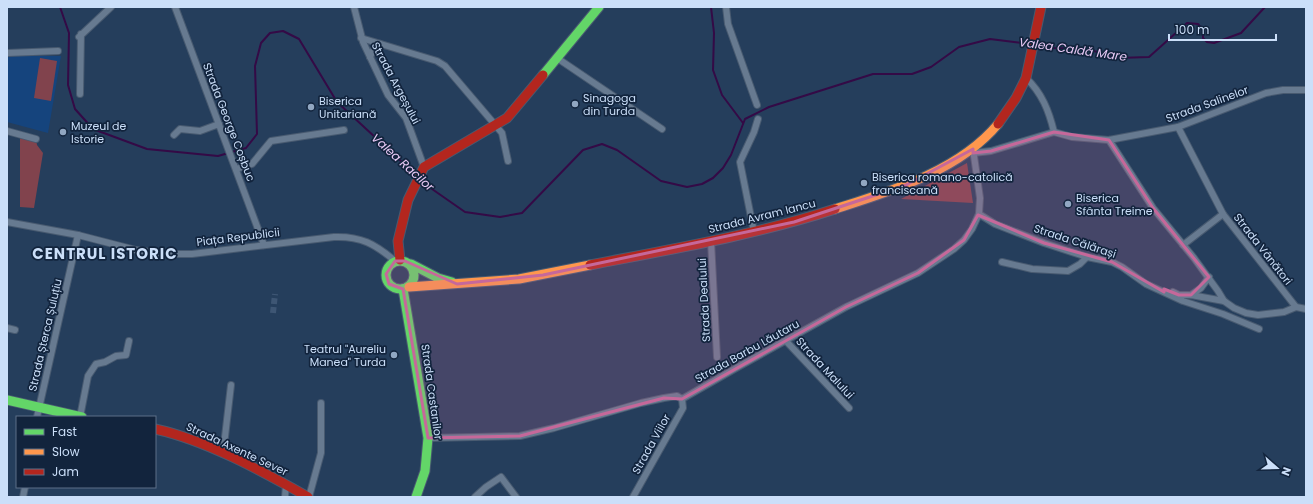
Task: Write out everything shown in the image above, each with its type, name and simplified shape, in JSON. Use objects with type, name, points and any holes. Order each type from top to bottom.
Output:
[{"type":"main road","points":[[402,262],[387,268],[386,274],[386,279],[393,288],[398,290],[406,288],[414,281],[414,271],[402,262],[398,240],[408,200],[423,169],[438,158],[508,118],[599,7]]},
{"type":"main road","name":"Strada Avram Iancu","points":[[406,288],[519,279],[754,232],[794,222],[890,191],[926,176],[973,151],[1007,113],[1026,78],[1031,59],[1040,7]]},
{"type":"main road","name":"Strada Avram Iancu","points":[[402,262],[438,278],[457,284]]},
{"type":"main road","name":"Strada Castanilor","points":[[406,288],[428,438],[424,471],[416,497]]},
{"type":"main road","points":[[7,400],[77,416]]},
{"type":"main road","name":"Strada Axente Sever","points":[[156,429],[188,438],[308,497]]},
{"type":"street","points":[[80,94],[80,35],[111,7]]},
{"type":"street","name":"Strada George Coșbuc","points":[[175,7],[264,245]]},
{"type":"street","name":"Strada Argeșului","points":[[354,7],[361,38],[388,95],[406,118],[423,169]]},
{"type":"street","points":[[726,7],[728,24],[757,105]]},
{"type":"street","points":[[361,38],[442,64],[502,133],[508,161]]},
{"type":"street","points":[[370,57],[372,52],[380,44]]},
{"type":"street","points":[[7,53],[58,51]]},
{"type":"street","points":[[557,58],[662,129]]},
{"type":"street","points":[[973,151],[991,151],[1054,132],[1046,106],[1033,85],[1026,78]]},
{"type":"street","name":"Strada Salinelor","points":[[1054,132],[1072,137],[1109,140],[1178,128],[1266,93],[1283,90],[1306,90]]},
{"type":"street","points":[[754,232],[740,162],[754,132],[758,119]]},
{"type":"street","points":[[174,135],[180,129],[200,131],[219,124]]},
{"type":"street","name":"Strada Vânători","points":[[1178,128],[1223,214],[1296,307]]},
{"type":"street","points":[[236,167],[252,164],[271,141],[344,130]]},
{"type":"street","points":[[7,131],[36,139]]},
{"type":"street","points":[[1109,140],[1153,208],[1184,245],[1224,301],[1234,308],[1246,313],[1258,315],[1284,312],[1296,307],[1306,309]]},
{"type":"street","name":"Strada Barbu Lăutaru","points":[[682,400],[738,366],[846,307],[918,273],[954,249],[964,240],[972,229],[979,214],[980,198],[973,151]]},
{"type":"street","name":"Strada Călărași","points":[[979,214],[995,224],[1044,243],[1087,257],[1112,262],[1122,267],[1146,284],[1183,301],[1223,314],[1259,329]]},
{"type":"street","name":"Strada Vânători","points":[[1184,245],[1223,214]]},
{"type":"street","name":"Piața Republicii","points":[[7,222],[78,235],[123,247],[164,254],[192,254],[334,237],[354,238],[380,248],[402,262]]},
{"type":"street","name":"Strada Șterca Șuluțiu","points":[[37,416],[78,235]]},
{"type":"street","name":"Strada Dealului","points":[[711,241],[717,357]]},
{"type":"street","points":[[1002,262],[1032,269],[1068,271],[1080,264],[1087,257]]},
{"type":"street","points":[[1190,295],[1201,288],[1209,278]]},
{"type":"street","name":"Strada Călărași","points":[[1164,292],[1166,290],[1179,295],[1190,295],[1224,301]]},
{"type":"street","points":[[7,328],[15,330]]},
{"type":"street","points":[[81,416],[88,376],[96,364],[116,356],[126,355],[129,341]]},
{"type":"street","name":"Strada Malului","points":[[786,341],[849,408]]},
{"type":"street","points":[[223,454],[231,385]]},
{"type":"street","points":[[428,438],[520,436],[664,398],[677,396],[682,400]]},
{"type":"street","name":"Strada Viilor","points":[[633,497],[683,408],[682,400]]},
{"type":"street","points":[[308,497],[322,453],[321,403]]},
{"type":"street","points":[[475,497],[486,487],[501,477],[516,497]]},
{"type":"street","points":[[286,485],[286,497]]},
{"type":"highlighted area","points":[[1054,132],[1109,140],[1153,208],[1209,277],[1191,295],[1179,295],[1164,289],[1164,292],[1112,262],[1044,243],[978,215],[964,240],[918,273],[846,307],[682,399],[664,398],[520,436],[487,438],[428,438],[403,289],[389,284],[386,274],[395,261],[405,261],[457,284],[543,275],[794,222],[906,185],[973,149],[973,153],[991,151]]},
{"type":"shaded area","points":[[7,56],[61,56],[48,133],[7,122]]},
{"type":"shaded area","points":[[40,58],[57,61],[51,101],[34,98]]},
{"type":"shaded area","points":[[20,135],[36,139],[37,145],[43,153],[34,208],[20,207]]},
{"type":"shaded area","points":[[967,163],[973,203],[901,199]]},
{"type":"waterway","name":"Valea Racilor","points":[[60,7],[69,33],[68,85],[75,109],[93,129],[147,149],[218,156],[246,148],[257,134],[255,66],[261,43],[270,33],[283,31],[299,39],[337,102],[416,175]]},
{"type":"waterway","name":"Valea Racilor","points":[[711,7],[714,33],[713,70],[722,95],[743,123]]},
{"type":"waterway","name":"Valea Caldă Mare","points":[[1035,45],[1054,48],[1087,49],[1118,58],[1149,57],[1187,23],[1198,24],[1203,30],[1203,38],[1207,42],[1214,43],[1241,33],[1265,7]]},
{"type":"waterway","name":"Valea Racilor","points":[[421,180],[465,212],[500,217],[522,213],[583,150],[602,144],[617,150],[661,181],[687,187],[702,184],[713,178],[723,168],[731,155],[745,119],[769,107],[873,74],[912,74],[931,67],[959,47],[990,39],[1031,44]]},
{"type":"tunnel","points":[[273,313],[275,294]]},
{"type":"traffic: fast","points":[[543,75],[599,7]]},
{"type":"traffic: fast","points":[[400,261],[406,262],[410,265],[413,269],[414,275],[413,281],[410,285],[406,288],[400,289],[394,288],[390,285],[387,281],[386,275],[387,269],[390,265],[394,262],[400,261]]},
{"type":"traffic: fast","points":[[411,264],[438,278],[452,282]]},
{"type":"traffic: fast","points":[[403,289],[428,438],[425,471],[416,497]]},
{"type":"traffic: fast","points":[[7,400],[78,416]]},
{"type":"traffic: slow","points":[[835,209],[901,187],[944,167],[964,155],[998,124]]},
{"type":"traffic: slow","points":[[409,287],[519,279],[590,265]]},
{"type":"traffic: jam","points":[[998,124],[1016,98],[1026,78],[1041,7]]},
{"type":"traffic: jam","points":[[400,260],[398,241],[408,200],[424,167],[507,118],[543,75]]},
{"type":"traffic: jam","points":[[590,265],[744,234],[835,209]]},
{"type":"traffic: jam","points":[[156,429],[214,448],[308,497]]},
{"type":"place","name":"Sinagoga din Turda","points":[[575,104]]},
{"type":"place","name":"Biserica Unitariană","points":[[311,107]]},
{"type":"place","name":"Muzeul de Istorie","points":[[63,132]]},
{"type":"place","name":"Biserica romano-catolică franciscană","points":[[864,183]]},
{"type":"place","name":"Biserica Sfânta Treime","points":[[1068,204]]},
{"type":"place","name":"Teatrul \"Aureliu Manea\" Turda","points":[[394,355]]},
{"type":"district","name":"CENTRUL ISTORIC","points":[[105,253]]}]
